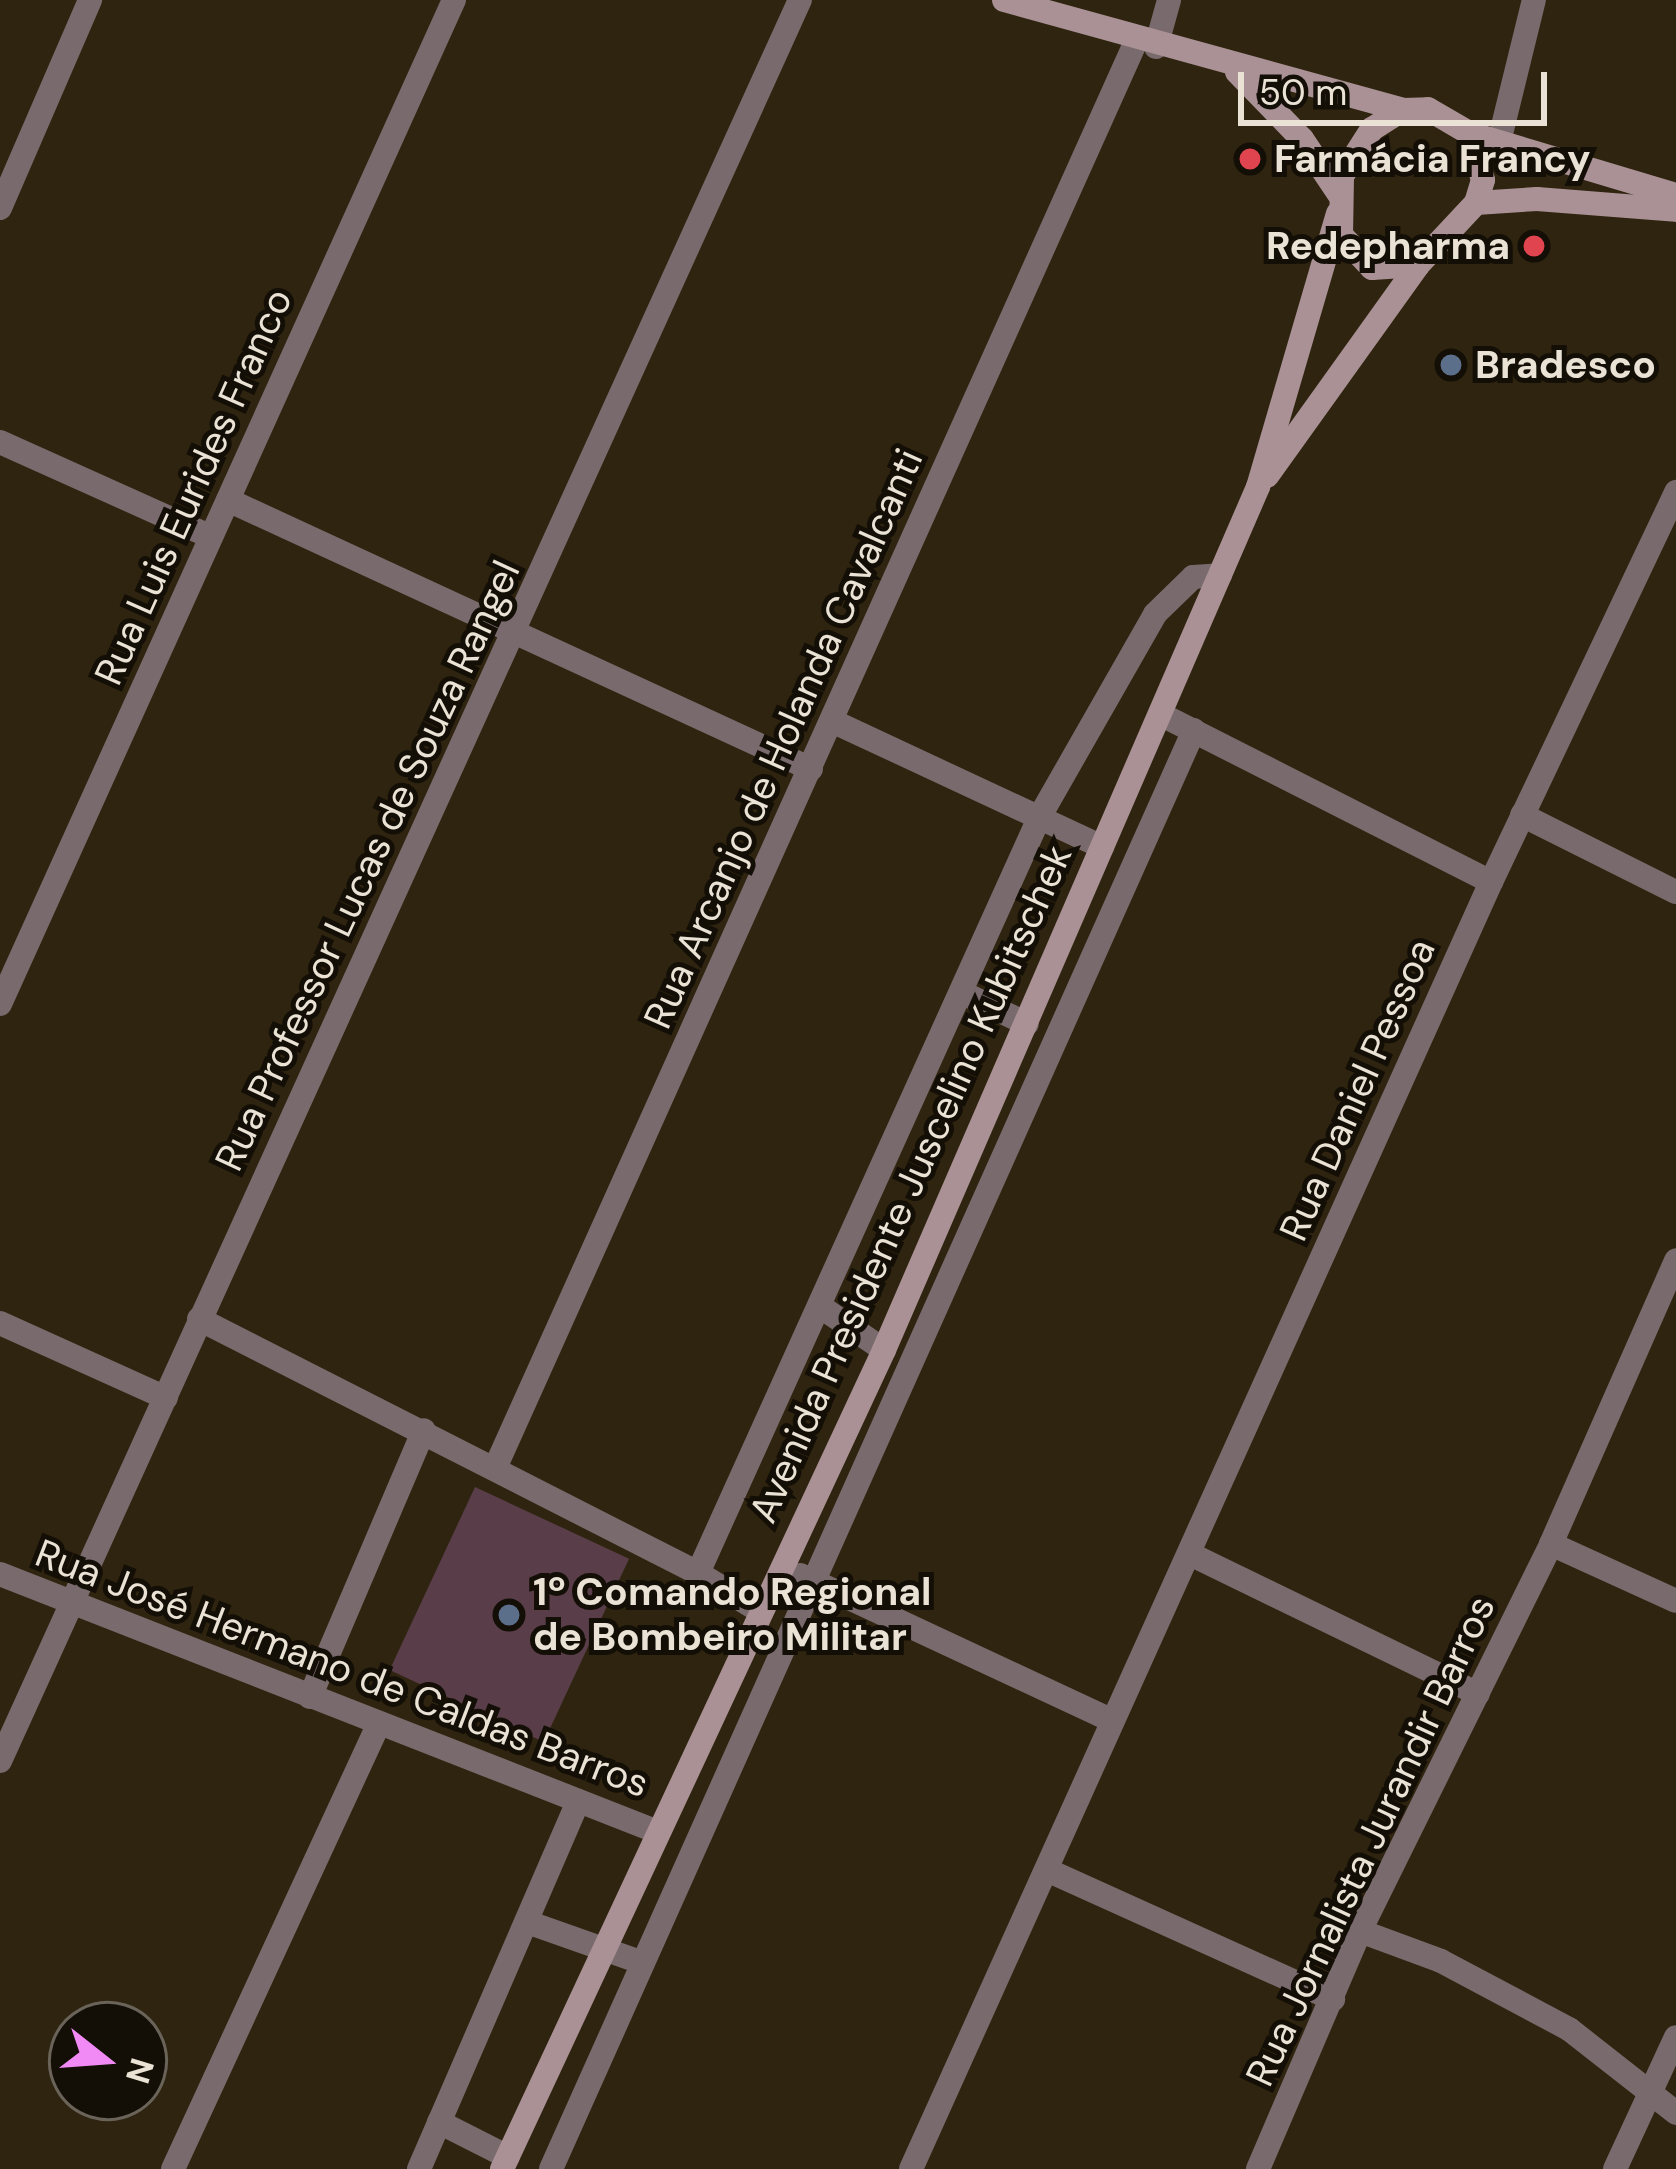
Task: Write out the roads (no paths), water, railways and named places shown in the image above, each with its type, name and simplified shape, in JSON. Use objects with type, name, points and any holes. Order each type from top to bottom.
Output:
[{"type":"main road","points":[[1004,0],[1232,68],[1403,110],[1428,109],[1469,133],[1676,195]]},
{"type":"main road","points":[[1232,68],[1302,139],[1339,203]]},
{"type":"main road","points":[[1403,110],[1359,142],[1339,203],[1340,236],[1372,268],[1418,265],[1452,238],[1477,203],[1480,155],[1469,133]]},
{"type":"main road","points":[[1477,203],[1537,199],[1676,210]]},
{"type":"main road","name":"Avenida Presidente Juscelino Kubitschek","points":[[505,2163],[758,1610],[884,1350],[1258,487],[1339,203]]},
{"type":"main road","name":"Avenida Presidente Juscelino Kubitschek","points":[[1258,487],[1418,265]]},
{"type":"street","points":[[0,208],[90,0]]},
{"type":"street","name":"Rua Luis Eurides Franco","points":[[0,1004],[454,0]]},
{"type":"street","name":"Rua Professor Lucas de Souza Rangel","points":[[0,1760],[800,0]]},
{"type":"street","name":"Rua Arcanjo de Holanda Cavalcanti","points":[[496,1466],[832,721],[1169,0]]},
{"type":"street","points":[[1499,142],[1534,0]]},
{"type":"street","points":[[0,442],[212,537]]},
{"type":"street","name":"Rua Daniel Pessoa","points":[[911,2169],[1491,882],[1676,492]]},
{"type":"street","points":[[229,500],[812,769]]},
{"type":"street","points":[[698,1573],[1040,816],[1155,614],[1192,577],[1220,575]]},
{"type":"street","points":[[1160,714],[1491,882]]},
{"type":"street","points":[[832,721],[1102,847]]},
{"type":"street","points":[[551,2169],[638,1961],[1194,730]]},
{"type":"street","points":[[1522,815],[1676,892]]},
{"type":"street","points":[[961,992],[1027,1024]]},
{"type":"street","name":"Rua Jornalista Jurandir Barros","points":[[1258,2169],[1360,1931],[1551,1544],[1676,1260]]},
{"type":"street","points":[[916,1277],[943,1289]]},
{"type":"street","points":[[821,1307],[884,1350]]},
{"type":"street","points":[[200,1319],[496,1466],[758,1610]]},
{"type":"street","points":[[0,1323],[166,1399]]},
{"type":"street","points":[[310,1697],[424,1430]]},
{"type":"street","points":[[1551,1544],[1676,1601]]},
{"type":"street","points":[[1190,1554],[1478,1694]]},
{"type":"street","points":[[779,1567],[1114,1721]]},
{"type":"street","name":"Rua José Hermano de Caldas Barros","points":[[0,1574],[70,1606],[658,1832]]},
{"type":"street","points":[[173,2169],[378,1725]]},
{"type":"street","points":[[419,2169],[578,1802]]},
{"type":"street","points":[[1047,1870],[1333,1999]]},
{"type":"street","points":[[527,1922],[638,1961]]},
{"type":"street","points":[[1360,1931],[1441,1961],[1569,2029],[1676,2113]]},
{"type":"street","points":[[1615,2169],[1676,2037]]},
{"type":"street","points":[[439,2122],[505,2163]]},
{"type":"place","name":"Farmácia Francy","points":[[1250,159]]},
{"type":"place","name":"Redepharma","points":[[1534,246]]},
{"type":"place","name":"Bradesco","points":[[1451,365]]},
{"type":"place","name":"1º Comando Regional de Bombeiro Militar","points":[[509,1615]]}]
